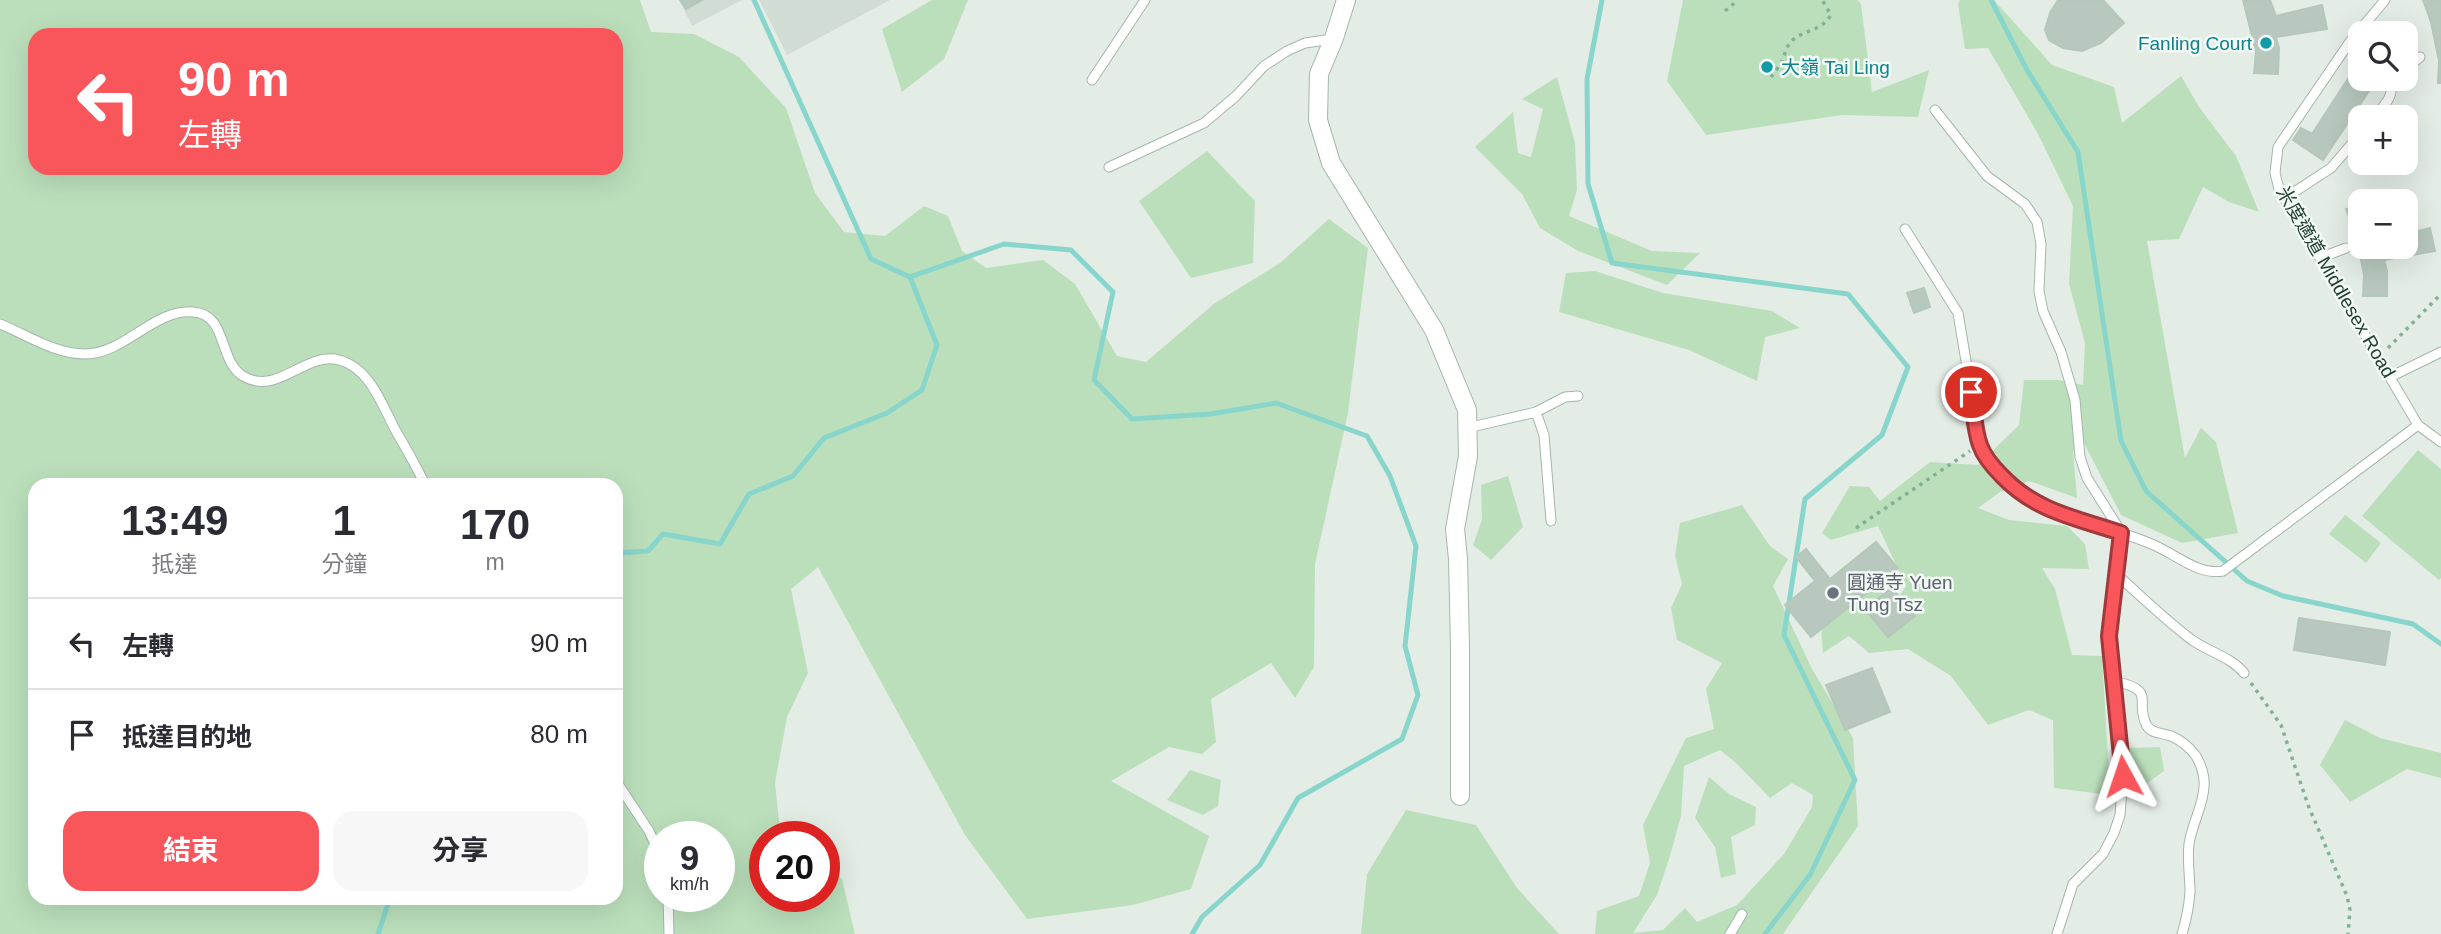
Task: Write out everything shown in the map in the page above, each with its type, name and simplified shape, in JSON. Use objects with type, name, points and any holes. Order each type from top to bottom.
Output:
[{"type":"street","points":[[1346,0],[1319,74],[1318,120],[1331,163],[1434,330],[1466,410],[1468,456],[1455,529],[1460,634],[1460,796]]},
{"type":"lane","points":[[1092,80],[1145,0]]},
{"type":"lane","name":"米度適道 Middlesex Road","points":[[2367,21],[2385,0]]},
{"type":"lane","points":[[1109,167],[1204,123],[1236,96],[1265,66],[1287,51],[1305,43],[1334,38]]},
{"type":"lane","name":"米度適道 Middlesex Road","points":[[2348,44],[2278,147],[2275,173],[2279,189],[2418,425]]},
{"type":"lane","points":[[1935,110],[1987,176],[2025,204],[2037,222],[2040,244],[2039,291],[2043,311],[2061,352],[2076,400],[2080,457],[2087,478],[2121,533],[2109,636],[2123,776],[2120,815],[2103,854],[2073,884],[2057,934]]},
{"type":"lane","points":[[2285,198],[2331,168],[2348,148]]},
{"type":"lane","points":[[1905,229],[1958,313],[1980,444],[1990,464],[2026,498],[2049,510],[2155,545],[2210,573],[2223,571],[2418,425],[2441,442]]},
{"type":"lane","points":[[2320,258],[2346,248]]},
{"type":"lane","points":[[0,324],[58,349],[90,354],[110,347],[167,317],[192,311],[206,315],[214,323],[235,369],[250,379],[270,381],[321,361],[340,360],[359,372],[374,389],[421,478]]},
{"type":"lane","points":[[2390,377],[2441,352]]},
{"type":"lane","points":[[1467,428],[1536,412],[1564,397],[1578,396]]},
{"type":"lane","points":[[1536,412],[1544,435],[1551,521]]},
{"type":"lane","points":[[2116,574],[2194,641],[2235,664],[2244,673]]},
{"type":"lane","points":[[2114,681],[2138,689],[2142,696],[2147,725],[2151,730],[2173,737],[2184,744],[2193,753],[2203,773],[2202,799],[2189,845],[2190,894],[2182,934]]},
{"type":"lane","points":[[623,792],[644,823]]},
{"type":"lane","points":[[668,912],[668,934]]},
{"type":"lane","points":[[1730,934],[1742,914]]},
{"type":"path","points":[[1725,11],[1738,0]]},
{"type":"path","points":[[1771,77],[1794,38],[1815,30],[1826,22],[1830,15],[1822,0]]},
{"type":"path","points":[[2379,357],[2441,294]]},
{"type":"path","points":[[1856,528],[1980,444]]},
{"type":"path","points":[[2244,673],[2281,725],[2308,805],[2347,896],[2350,910],[2348,934]]},
{"type":"shaded area","points":[[679,0],[742,0],[692,26]]},
{"type":"shaded area","points":[[759,0],[890,0],[787,55]]},
{"type":"green space","points":[[0,0],[640,0],[651,32],[694,34],[739,57],[786,108],[815,193],[844,232],[885,236],[924,206],[948,216],[962,251],[986,268],[1043,260],[1075,284],[1117,356],[1146,362],[1215,303],[1280,263],[1329,219],[1368,248],[1348,413],[1315,564],[1314,667],[1295,698],[1271,663],[1211,699],[1216,742],[1202,754],[1169,747],[1111,781],[1209,836],[1191,889],[1133,905],[1027,919],[965,835],[818,567],[791,589],[808,673],[787,717],[775,783],[779,821],[749,821],[749,912],[840,912],[840,878],[855,934],[0,934]]},
{"type":"green space","points":[[932,0],[968,0],[944,59],[902,92],[882,29]]},
{"type":"green space","points":[[1683,0],[1858,0],[1861,4],[1872,92],[1929,70],[1918,117],[1842,115],[1706,135],[1667,81]]},
{"type":"green space","points":[[1960,0],[1994,0],[2052,65],[2114,87],[2122,123],[2181,76],[2199,107],[2236,156],[2259,212],[2229,202],[2203,187],[2179,239],[2147,241],[2185,458],[2201,428],[2216,442],[2238,533],[2182,543],[2121,515],[2084,443],[2073,451],[2077,498],[2029,481],[2000,492],[1978,508],[2009,520],[2067,526],[2085,544],[2089,569],[2042,568],[2055,589],[2072,655],[2102,656],[2110,795],[2054,788],[2053,720],[2029,710],[1988,725],[1951,676],[1908,649],[1869,653],[1849,636],[1823,653],[1820,614],[1869,568],[1892,608],[1906,586],[1878,526],[1831,540],[1822,533],[1850,486],[1869,487],[1880,501],[1930,462],[1978,465],[2019,425],[2024,380],[2059,380],[2083,385],[2085,343],[2069,284],[2073,206],[2038,134],[1988,48],[1965,49],[1958,4]]},
{"type":"green space","points":[[1557,77],[1575,143],[1577,190],[1569,216],[1652,251],[1700,253],[1667,285],[1578,251],[1540,228],[1522,194],[1475,147],[1513,112],[1518,153],[1531,157],[1543,109],[1522,99]]},
{"type":"green space","points":[[1207,151],[1255,201],[1253,263],[1191,278],[1139,201]]},
{"type":"green space","points":[[1595,271],[1663,293],[1772,311],[1800,328],[1765,337],[1757,381],[1689,350],[1559,312],[1566,273]]},
{"type":"green space","points":[[2418,450],[2441,469],[2439,580],[2362,516]]},
{"type":"green space","points":[[1508,476],[1523,527],[1491,560],[1473,545],[1482,520],[1481,485]]},
{"type":"green space","points":[[1742,505],[1770,546],[1788,559],[1773,586],[1811,667],[1853,738],[1858,826],[1783,934],[1595,934],[1597,911],[1639,896],[1650,863],[1643,825],[1686,738],[1714,729],[1706,689],[1722,663],[1677,640],[1671,608],[1682,584],[1675,556],[1680,523]],"holes":[[[1720,750],[1770,798],[1792,783],[1813,795],[1812,807],[1784,854],[1737,905],[1697,922],[1685,908],[1663,930],[1633,933],[1657,895],[1670,856],[1681,816],[1684,766]]]},
{"type":"green space","points":[[2345,515],[2381,543],[2366,563],[2329,534]]},
{"type":"green space","points":[[2345,720],[2380,738],[2441,753],[2441,778],[2407,769],[2350,802],[2320,765]]},
{"type":"green space","points":[[2160,747],[2164,771],[2135,792],[2129,748]]},
{"type":"green space","points":[[1190,770],[1221,780],[1218,806],[1203,815],[1167,800]]},
{"type":"green space","points":[[1709,777],[1729,794],[1756,807],[1755,825],[1731,837],[1736,874],[1721,878],[1715,847],[1695,818]]},
{"type":"green space","points":[[1406,810],[1476,825],[1517,888],[1559,934],[1361,934],[1367,874]]},
{"type":"building","points":[[680,0],[702,0],[686,9]]},
{"type":"building","points":[[2058,0],[2103,0],[2124,23],[2101,43],[2082,51],[2063,48],[2049,40],[2045,30],[2050,13]]},
{"type":"building","name":"Fanling Court","points":[[2243,0],[2270,0],[2276,16],[2322,5],[2327,29],[2276,37],[2279,48],[2278,74],[2254,73],[2256,52]]},
{"type":"building","points":[[2423,0],[2441,0],[2441,83],[2438,83],[2439,61],[2431,22]]},
{"type":"building","points":[[2348,79],[2348,91],[2369,91],[2360,105],[2348,105],[2348,122],[2323,160],[2293,140],[2301,128],[2312,134]]},
{"type":"building","points":[[2430,228],[2435,251],[2418,254],[2418,231]]},
{"type":"building","points":[[2361,259],[2390,259],[2384,260],[2387,296],[2363,296],[2364,275]]},
{"type":"building","points":[[1924,288],[1930,307],[1914,313],[1907,293]]},
{"type":"building","name":"圓通寺 Yuen Tung Tsz","points":[[1876,542],[1898,568],[1811,637],[1785,605],[1815,581],[1796,557],[1806,549],[1830,579]]},
{"type":"building","points":[[1892,588],[1915,616],[1888,637],[1865,609]]},
{"type":"building","points":[[2299,618],[2390,632],[2385,665],[2294,650]]},
{"type":"building","points":[[1872,668],[1890,712],[1845,730],[1826,685]]},
{"type":"waterway","points":[[623,553],[648,551],[663,534],[720,544],[749,494],[793,476],[824,438],[887,413],[922,390],[937,345],[910,277],[871,259],[754,0]]},
{"type":"waterway","points":[[1602,0],[1587,79],[1588,184],[1612,263],[1848,294],[1908,367],[1882,435],[1805,499],[1784,635],[1855,780],[1810,875],[1765,934]]},
{"type":"waterway","points":[[1991,0],[2027,70],[2078,152],[2121,441],[2146,491],[2247,581],[2283,596],[2413,624],[2441,644]]},
{"type":"waterway","points":[[910,277],[1004,244],[1071,250],[1113,292],[1094,380],[1132,419],[1210,414],[1276,403],[1367,436],[1390,476],[1416,546],[1405,646],[1418,695],[1402,739],[1298,798],[1260,865],[1202,917],[1192,934]]},
{"type":"waterway","points":[[378,934],[388,905]]},
{"type":"place","name":"Fanling Court","points":[[2266,43]]},
{"type":"place","name":"大嶺 Tai Ling","points":[[1767,67]]},
{"type":"place","name":"圓通寺 Yuen Tung Tsz","points":[[1833,593]]},
{"type":"route","points":[[1971,392],[1980,444],[1990,464],[2010,485],[2026,498],[2049,510],[2121,533],[2109,636],[2123,776]]}]
